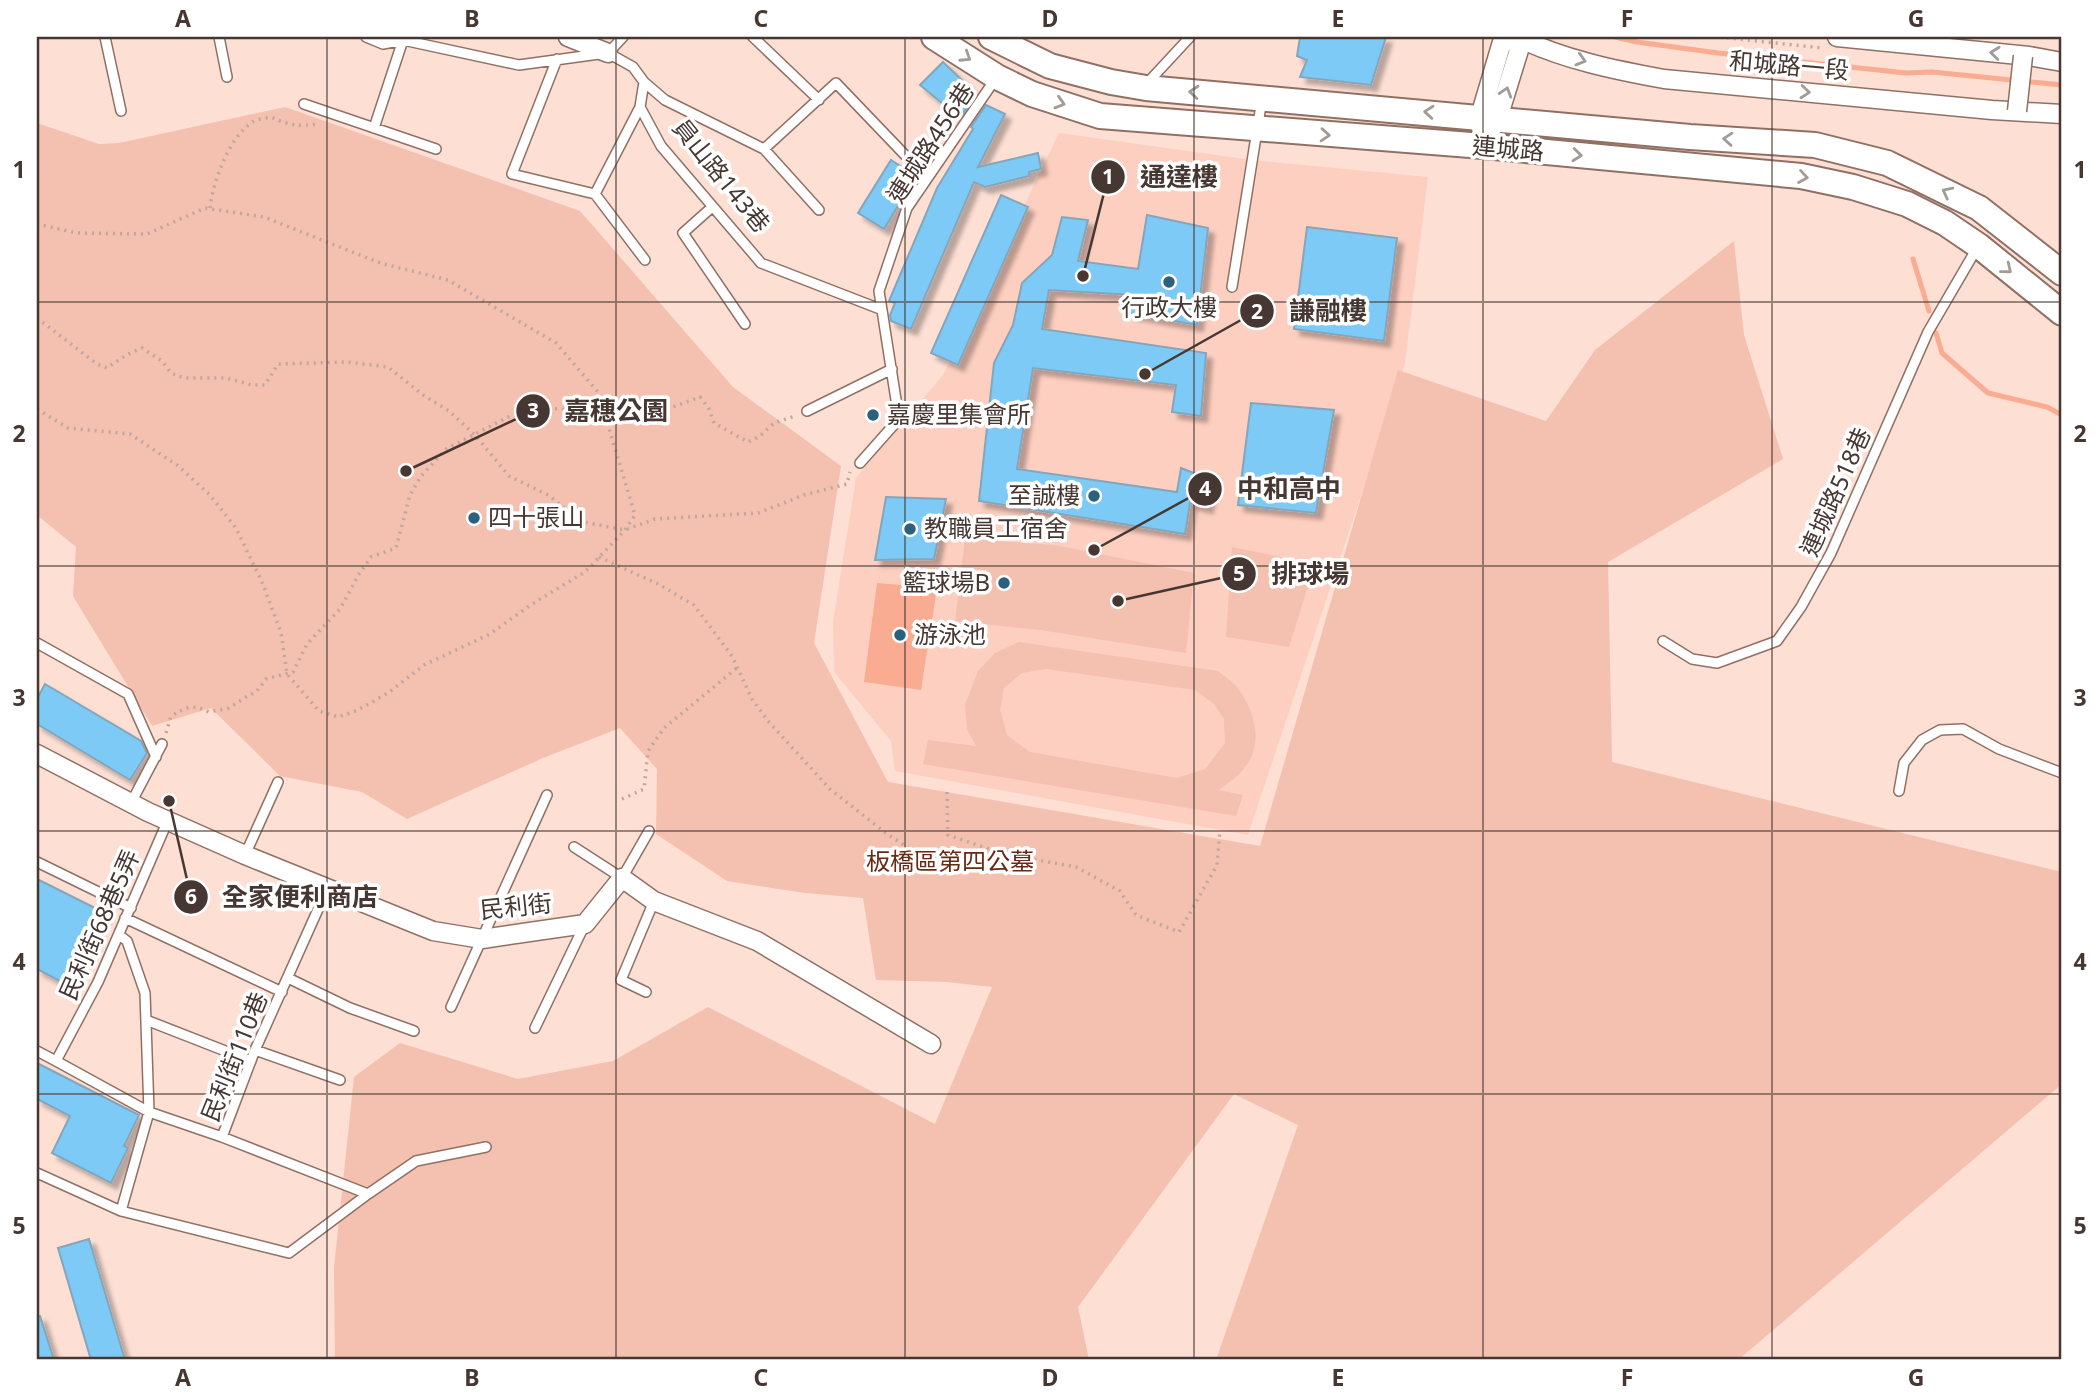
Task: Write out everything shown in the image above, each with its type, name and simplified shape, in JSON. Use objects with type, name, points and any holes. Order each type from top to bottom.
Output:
[{"type":"main road","name":"連城路","points":[[934,37],[997,77],[1032,94],[1100,116],[1483,146],[1801,176],[1853,187],[1907,205],[1945,223],[1979,246],[2062,313]]},
{"type":"main road","name":"連城路","points":[[991,37],[1050,66],[1146,88],[1690,137],[1815,145],[1887,163],[1979,208],[2062,273]]},
{"type":"street","points":[[568,37],[608,53]]},
{"type":"street","points":[[1483,146],[1489,117],[1519,50],[1514,37]]},
{"type":"street","name":"和城路一段","points":[[1514,37],[1626,72],[1664,79],[2062,114]]},
{"type":"street","name":"和城路一段","points":[[1837,37],[2062,62]]},
{"type":"street","points":[[2017,111],[2023,56]]},
{"type":"street","name":"民利街","points":[[37,754],[131,803],[245,855],[433,931],[482,939],[585,924],[622,878]]},
{"type":"street","points":[[622,878],[654,901],[757,941],[931,1044]]},
{"type":"lane","points":[[105,37],[121,111]]},
{"type":"lane","points":[[219,37],[227,76]]},
{"type":"lane","points":[[366,37],[383,44],[403,40],[519,65],[608,53],[633,67],[644,82],[665,100],[764,149],[819,209]]},
{"type":"lane","points":[[608,53],[623,37]]},
{"type":"lane","points":[[753,37],[819,100]]},
{"type":"lane","points":[[1146,88],[1190,37]]},
{"type":"lane","points":[[374,128],[403,40]]},
{"type":"lane","points":[[557,59],[512,174],[595,194],[645,260]]},
{"type":"lane","name":"連城路456巷","points":[[860,463],[899,419],[879,291],[907,208],[997,77]]},
{"type":"lane","name":"員山路143巷","points":[[644,82],[640,107],[661,146],[761,264],[880,309]]},
{"type":"lane","points":[[764,149],[836,83],[927,178]]},
{"type":"lane","points":[[1232,288],[1262,98]]},
{"type":"lane","points":[[304,104],[436,149]]},
{"type":"lane","points":[[595,194],[640,107]]},
{"type":"lane","points":[[711,208],[683,233],[745,324]]},
{"type":"lane","name":"連城路518巷","points":[[1663,641],[1692,659],[1717,663],[1777,641],[1801,607],[1831,553],[1928,332],[1979,246]]},
{"type":"lane","points":[[807,411],[892,369]]},
{"type":"lane","points":[[37,643],[128,694],[156,757]]},
{"type":"lane","points":[[1899,791],[1904,763],[1922,740],[1940,730],[1963,729],[1999,749],[2062,773]]},
{"type":"lane","points":[[131,803],[162,744]]},
{"type":"lane","points":[[245,855],[278,782]]},
{"type":"lane","points":[[451,1007],[547,795]]},
{"type":"lane","name":"民利街68巷5弄","points":[[56,1062],[119,935],[168,820]]},
{"type":"lane","points":[[574,847],[622,878],[649,831]]},
{"type":"lane","points":[[37,862],[131,908]]},
{"type":"lane","name":"民利街110巷","points":[[328,887],[255,1050],[222,1137],[368,1194]]},
{"type":"lane","points":[[646,992],[621,980],[654,901]]},
{"type":"lane","points":[[125,918],[282,992]]},
{"type":"lane","points":[[535,1028],[585,924]]},
{"type":"lane","points":[[119,935],[127,941],[145,993],[149,1112],[121,1211]]},
{"type":"lane","points":[[288,978],[350,1007],[414,1031]]},
{"type":"lane","points":[[146,1020],[251,1061]]},
{"type":"lane","points":[[255,1050],[340,1080]]},
{"type":"lane","points":[[37,1051],[149,1112],[222,1137]]},
{"type":"lane","points":[[37,1174],[121,1211],[289,1253],[416,1161],[486,1147]]},
{"type":"path","points":[[210,208],[212,187],[221,165],[241,134],[254,121],[271,117],[302,127],[352,120]]},
{"type":"path","points":[[37,224],[76,233],[147,234],[210,208],[264,217],[380,263],[448,280],[556,343],[598,392],[635,515],[625,530],[585,572],[532,604],[490,634],[424,665],[388,693],[356,711],[338,717],[319,710],[287,674],[281,633],[262,582],[236,528],[209,494],[177,465],[130,434],[68,428],[37,409]]},
{"type":"path","points":[[37,318],[97,364],[107,368],[125,355],[142,348],[162,360],[171,373],[184,379],[226,378],[252,385],[265,385],[278,364],[348,362],[388,367],[423,395],[449,411],[475,435],[509,476],[548,495],[583,522],[625,530],[655,519],[758,513],[804,495],[847,484],[850,472],[860,463]]},
{"type":"path","points":[[162,744],[171,716],[186,708],[198,706],[209,712],[229,708],[257,691],[266,679],[293,672],[307,644],[340,609],[371,557],[396,548],[410,495],[421,476],[446,449],[508,417],[536,408],[562,409],[585,419],[650,403],[662,411],[700,397],[709,409],[714,423],[748,442],[760,436],[774,423],[807,411]]},
{"type":"path","points":[[599,557],[658,584],[695,606],[732,656],[752,699],[768,721],[830,789],[887,834],[929,861]]},
{"type":"path","points":[[622,799],[644,789],[649,751],[664,728],[738,667]]},
{"type":"path","points":[[947,792],[948,835],[1004,854],[1076,867],[1120,891],[1136,915],[1179,932],[1217,865],[1220,830]]},
{"type":"shaded area","points":[[1059,133],[1252,160],[1428,177],[1405,363],[1248,835],[895,771],[891,741],[834,672],[833,622],[856,478],[943,375]]},
{"type":"shaded area","name":"游泳池","points":[[877,583],[937,588],[921,690],[864,682]]},
{"type":"green space","name":"板橋區第四公墓","points":[[285,107],[580,211],[733,387],[841,466],[814,643],[888,782],[1260,846],[1398,370],[1546,421],[1595,350],[1734,241],[1744,335],[1783,459],[1608,562],[1612,762],[2062,872],[2062,1084],[1738,1360],[1216,1360],[1298,1125],[1234,1094],[1078,1307],[1089,1360],[335,1360],[334,1268],[354,1077],[400,1043],[518,1079],[613,1061],[708,1007],[935,1124],[992,987],[947,982],[876,980],[863,898],[805,893],[727,881],[656,834],[657,769],[620,728],[543,758],[407,819],[362,792],[280,776],[211,708],[152,726],[73,596],[76,547],[37,515],[37,123],[99,144],[119,143]]},
{"type":"green space","points":[[965,539],[1055,545],[1194,573],[1186,653],[1040,630],[955,621]]},
{"type":"green space","points":[[1232,547],[1315,564],[1289,647],[1226,637]]},
{"type":"green space","points":[[1019,642],[1218,671],[1235,685],[1254,721],[1255,742],[1248,763],[1239,775],[1219,790],[1243,795],[1236,816],[923,764],[928,740],[976,746],[967,729],[965,705],[978,671],[995,653]],"holes":[[[1046,669],[1195,690],[1214,704],[1224,719],[1225,743],[1205,769],[1177,778],[1030,752],[1007,735],[1000,710],[1004,688],[1022,673]]]},
{"type":"building","points":[[1300,37],[1386,37],[1371,85],[1300,77],[1307,60],[1297,56]]},
{"type":"building","points":[[943,62],[969,87],[970,98],[973,99],[960,118],[920,85]]},
{"type":"building","points":[[986,105],[1005,114],[978,167],[1038,153],[1041,169],[1029,172],[1029,176],[985,187],[974,182],[911,329],[891,321],[890,315],[895,303],[889,301],[937,188]]},
{"type":"building","points":[[891,160],[916,176],[884,229],[858,213]]},
{"type":"building","points":[[1001,195],[1028,207],[958,365],[931,353]]},
{"type":"building","points":[[1147,215],[1208,228],[1197,325],[1130,313],[1133,295],[1049,290],[1042,329],[1206,353],[1201,416],[1172,412],[1176,385],[1033,368],[1017,469],[1177,492],[1181,468],[1211,480],[1207,507],[1190,503],[1185,534],[979,501],[994,363],[1013,325],[1022,283],[1052,255],[1062,217],[1088,220],[1078,261],[1138,269]]},
{"type":"building","points":[[1307,227],[1397,238],[1384,341],[1294,329]]},
{"type":"building","points":[[1251,403],[1334,410],[1316,513],[1238,505]]},
{"type":"building","name":"教職員工宿舍","points":[[886,497],[946,499],[934,559],[875,560]]},
{"type":"building","points":[[45,684],[141,741],[147,753],[130,780],[37,724],[37,699]]},
{"type":"building","points":[[37,879],[105,913],[69,986],[37,969]]},
{"type":"building","points":[[37,1063],[139,1115],[124,1146],[128,1148],[111,1183],[52,1153],[70,1116],[37,1099]]},
{"type":"building","points":[[89,1239],[125,1360],[91,1360],[58,1248]]},
{"type":"building","points":[[37,1316],[40,1316],[54,1360],[37,1360]]},
{"type":"waterway","points":[[1615,37],[1718,53],[1906,73],[1932,72],[2062,85]]},
{"type":"waterway","points":[[1913,259],[1929,311]]},
{"type":"waterway","points":[[1936,333],[1942,353],[1988,393],[2047,407],[2062,415]]},
{"type":"place","name":"通達樓","points":[[1083,276]]},
{"type":"place","name":"行政大樓","points":[[1169,282]]},
{"type":"place","name":"謙融樓","points":[[1145,374]]},
{"type":"place","name":"嘉慶里集會所","points":[[873,415]]},
{"type":"place","name":"嘉穗公園","points":[[406,471]]},
{"type":"place","name":"至誠樓","points":[[1094,496]]},
{"type":"place","name":"四十張山","points":[[474,518]]},
{"type":"place","name":"教職員工宿舍","points":[[910,529]]},
{"type":"place","name":"中和高中","points":[[1094,550]]},
{"type":"place","name":"籃球場B","points":[[1004,583]]},
{"type":"place","name":"排球場","points":[[1118,601]]},
{"type":"place","name":"游泳池","points":[[900,635]]},
{"type":"place","name":"全家便利商店","points":[[169,801]]}]
